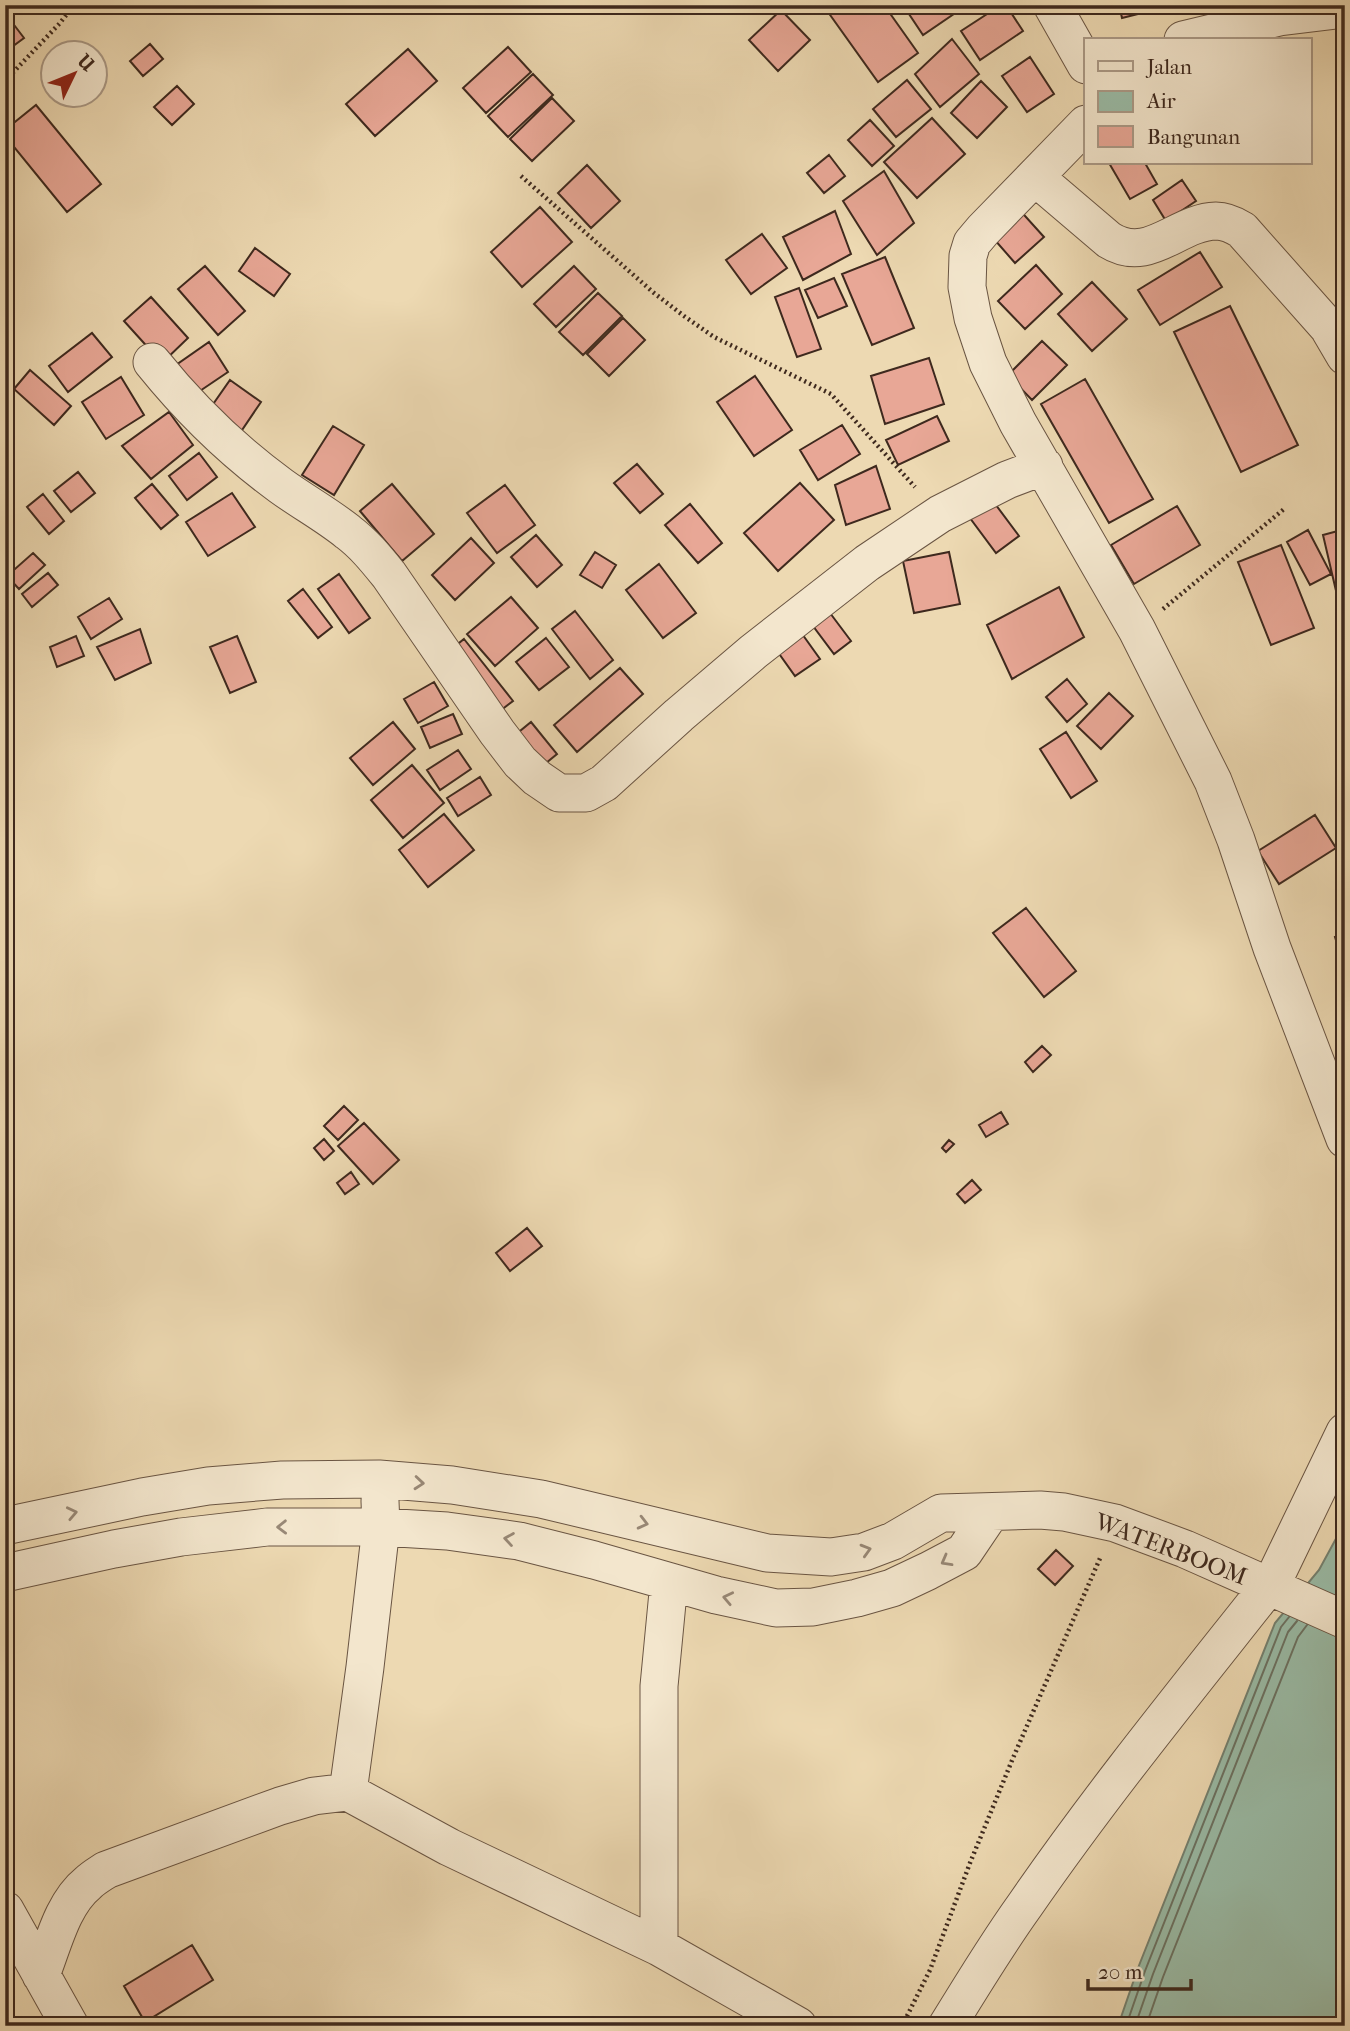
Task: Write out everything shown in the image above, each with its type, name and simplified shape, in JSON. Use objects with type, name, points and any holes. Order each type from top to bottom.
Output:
[{"type":"street","points":[[1052,5],[1084,61]]},
{"type":"street","points":[[1186,38],[1219,18],[1279,17],[1345,9]]},
{"type":"street","points":[[1084,126],[972,243],[968,256],[967,287],[973,318],[988,363],[1018,423],[1137,630],[1213,781],[1272,948],[1345,1139]]},
{"type":"street","points":[[1035,177],[1109,240],[1121,247],[1135,249],[1216,221],[1242,230],[1339,336]]},
{"type":"street","points":[[152,362],[227,441],[279,484],[347,531],[372,553],[520,762],[559,793],[586,793],[604,783],[679,715],[783,628],[867,563],[940,514],[1007,480],[1044,466]]},
{"type":"street","points":[[947,2026],[1026,1903],[1186,1689],[1279,1592],[1277,1573],[1345,1433]]},
{"type":"street","points":[[348,1792],[381,1527],[379,1479]]},
{"type":"street","name":"WATERBOOM","points":[[5,1526],[208,1486],[282,1480],[379,1479],[452,1485],[541,1499],[767,1553],[831,1557],[864,1552],[892,1541],[941,1513],[1040,1510],[1064,1512],[1115,1523],[1185,1549],[1345,1620]]},
{"type":"street","points":[[5,1573],[181,1537],[267,1527],[381,1527],[447,1531],[519,1541],[716,1595],[776,1608],[813,1607],[892,1588],[964,1552],[990,1512]]},
{"type":"street","points":[[659,1947],[659,1686],[668,1582]]},
{"type":"street","points":[[41,1975],[74,1898],[86,1883],[106,1870],[280,1806],[314,1796],[348,1792],[449,1847],[659,1947],[798,2026]]},
{"type":"street","points":[[5,1910],[70,2026]]},
{"type":"path","points":[[5,81],[74,5]]},
{"type":"path","points":[[521,176],[684,316],[715,337],[831,394],[940,514]]},
{"type":"path","points":[[1137,630],[1284,509]]},
{"type":"path","points":[[902,2026],[930,1970],[1008,1769],[1115,1523]]},
{"type":"water","points":[[1345,1522],[1345,2026],[1118,2026],[1138,1968],[1275,1623],[1319,1570]]},
{"type":"building","points":[[812,5],[827,5],[817,13]]},
{"type":"building","points":[[838,5],[884,5],[918,53],[878,82],[828,12]]},
{"type":"building","points":[[903,5],[967,5],[923,35]]},
{"type":"building","points":[[1001,5],[1006,5],[1023,31],[980,60],[961,31]]},
{"type":"building","points":[[1119,5],[1166,5],[1166,7],[1122,18]]},
{"type":"building","points":[[781,10],[810,40],[778,71],[749,40]]},
{"type":"building","points":[[5,13],[24,38],[5,52]]},
{"type":"building","points":[[952,39],[979,74],[940,107],[915,74]]},
{"type":"building","points":[[150,44],[163,59],[143,76],[130,61]]},
{"type":"building","points":[[508,47],[531,72],[486,113],[463,88]]},
{"type":"building","points":[[408,49],[437,81],[375,136],[346,104]]},
{"type":"building","points":[[1030,57],[1054,94],[1027,112],[1002,76]]},
{"type":"building","points":[[533,74],[553,95],[508,137],[488,116]]},
{"type":"building","points":[[907,80],[931,109],[896,137],[873,109]]},
{"type":"building","points":[[981,81],[1007,107],[977,138],[951,113]]},
{"type":"building","points":[[177,86],[194,104],[172,125],[154,107]]},
{"type":"building","points":[[552,98],[574,121],[532,161],[510,139]]},
{"type":"building","points":[[36,105],[101,184],[67,212],[5,136],[5,130]]},
{"type":"building","points":[[932,118],[965,154],[917,198],[884,162]]},
{"type":"building","points":[[870,120],[894,146],[872,166],[848,140]]},
{"type":"building","points":[[829,155],[845,176],[824,193],[807,173]]},
{"type":"building","points":[[1110,164],[1146,164],[1157,184],[1130,199]]},
{"type":"building","points":[[587,165],[620,201],[591,228],[558,193]]},
{"type":"building","points":[[884,171],[914,223],[877,255],[843,201]]},
{"type":"building","points":[[1182,180],[1196,201],[1166,221],[1153,200]]},
{"type":"building","points":[[1016,206],[1044,237],[1015,263],[987,231]]},
{"type":"building","points":[[540,207],[572,242],[522,287],[491,252]]},
{"type":"building","points":[[835,211],[851,254],[803,280],[783,237]]},
{"type":"building","points":[[762,234],[787,268],[751,294],[726,260]]},
{"type":"building","points":[[255,248],[290,274],[274,296],[239,271]]},
{"type":"building","points":[[1200,252],[1222,287],[1160,325],[1138,290]]},
{"type":"building","points":[[885,257],[914,328],[872,345],[842,274]]},
{"type":"building","points":[[1036,265],[1062,294],[1025,329],[998,301]]},
{"type":"building","points":[[205,266],[245,311],[218,335],[178,289]]},
{"type":"building","points":[[574,266],[596,289],[556,327],[534,304]]},
{"type":"building","points":[[834,278],[847,306],[818,318],[805,290]]},
{"type":"building","points":[[1092,282],[1127,319],[1092,351],[1058,314]]},
{"type":"building","points":[[799,288],[821,349],[797,357],[775,297]]},
{"type":"building","points":[[598,293],[622,316],[583,355],[559,332]]},
{"type":"building","points":[[151,297],[188,338],[162,363],[124,321]]},
{"type":"building","points":[[1230,306],[1298,445],[1241,472],[1174,332]]},
{"type":"building","points":[[623,318],[645,340],[609,376],[587,354]]},
{"type":"building","points":[[92,333],[112,357],[68,392],[49,366]]},
{"type":"building","points":[[1042,341],[1067,365],[1032,400],[1008,375]]},
{"type":"building","points":[[209,342],[228,372],[188,399],[166,372]]},
{"type":"building","points":[[929,358],[944,404],[885,424],[871,376]]},
{"type":"building","points":[[30,370],[71,406],[54,425],[14,389]]},
{"type":"building","points":[[755,376],[792,430],[754,456],[717,402]]},
{"type":"building","points":[[121,377],[144,415],[106,439],[82,402]]},
{"type":"building","points":[[1085,379],[1153,499],[1109,523],[1041,404]]},
{"type":"building","points":[[230,380],[261,402],[240,433],[209,410]]},
{"type":"building","points":[[169,412],[193,445],[151,479],[122,446]]},
{"type":"building","points":[[937,416],[949,441],[898,465],[886,440]]},
{"type":"building","points":[[842,425],[860,454],[818,480],[800,450]]},
{"type":"building","points":[[333,426],[364,445],[334,495],[302,475]]},
{"type":"building","points":[[199,453],[217,477],[187,500],[169,476]]},
{"type":"building","points":[[637,464],[663,494],[640,513],[614,483]]},
{"type":"building","points":[[876,466],[890,509],[846,525],[835,485]]},
{"type":"building","points":[[78,472],[95,493],[71,512],[54,491]]},
{"type":"building","points":[[800,483],[834,520],[778,571],[744,533]]},
{"type":"building","points":[[152,484],[178,515],[161,529],[135,498]]},
{"type":"building","points":[[392,484],[434,534],[402,561],[360,511]]},
{"type":"building","points":[[505,485],[535,525],[497,553],[467,513]]},
{"type":"building","points":[[232,493],[255,527],[208,556],[186,522]]},
{"type":"building","points":[[987,493],[1019,536],[996,553],[964,510]]},
{"type":"building","points":[[43,494],[64,521],[49,534],[27,507]]},
{"type":"building","points":[[690,504],[722,543],[698,563],[665,525]]},
{"type":"building","points":[[1177,506],[1200,545],[1134,584],[1111,545]]},
{"type":"building","points":[[1345,529],[1345,593],[1337,595],[1323,535]]},
{"type":"building","points":[[1308,530],[1331,574],[1310,585],[1287,542]]},
{"type":"building","points":[[536,535],[562,565],[537,587],[511,557]]},
{"type":"building","points":[[471,538],[494,563],[455,600],[432,575]]},
{"type":"building","points":[[1281,545],[1314,628],[1271,645],[1238,562]]},
{"type":"building","points":[[595,552],[616,565],[602,588],[580,575]]},
{"type":"building","points":[[949,552],[960,604],[914,613],[903,561]]},
{"type":"building","points":[[33,553],[45,565],[19,589],[7,576]]},
{"type":"building","points":[[659,564],[696,613],[663,638],[626,590]]},
{"type":"building","points":[[48,573],[58,585],[32,607],[22,594]]},
{"type":"building","points":[[339,574],[370,618],[349,633],[318,589]]},
{"type":"building","points":[[1059,587],[1084,637],[1012,679],[987,625]]},
{"type":"building","points":[[303,589],[332,627],[318,638],[288,601]]},
{"type":"building","points":[[511,597],[538,628],[495,666],[467,634]]},
{"type":"building","points":[[109,598],[122,619],[91,639],[78,617]]},
{"type":"building","points":[[824,605],[851,641],[834,654],[807,618]]},
{"type":"building","points":[[575,611],[613,660],[590,679],[552,629]]},
{"type":"building","points":[[140,629],[151,663],[115,680],[97,647]]},
{"type":"building","points":[[800,631],[820,659],[795,676],[775,648]]},
{"type":"building","points":[[76,636],[84,656],[57,667],[50,647]]},
{"type":"building","points":[[237,636],[256,682],[230,693],[210,647]]},
{"type":"building","points":[[546,638],[569,667],[539,690],[516,662]]},
{"type":"building","points":[[464,639],[513,701],[496,714],[448,652]]},
{"type":"building","points":[[620,668],[643,694],[577,752],[554,725]]},
{"type":"building","points":[[1067,679],[1087,704],[1067,722],[1046,697]]},
{"type":"building","points":[[434,682],[448,706],[418,723],[404,699]]},
{"type":"building","points":[[1109,693],[1133,716],[1101,749],[1077,726]]},
{"type":"building","points":[[453,714],[462,734],[430,748],[421,727]]},
{"type":"building","points":[[393,722],[415,749],[373,785],[350,758]]},
{"type":"building","points":[[531,722],[557,754],[540,768],[514,736]]},
{"type":"building","points":[[1066,732],[1097,781],[1071,798],[1040,749]]},
{"type":"building","points":[[458,750],[471,769],[440,790],[427,770]]},
{"type":"building","points":[[412,765],[444,803],[403,838],[371,800]]},
{"type":"building","points":[[480,777],[491,795],[458,816],[447,798]]},
{"type":"building","points":[[444,814],[474,850],[428,887],[399,850]]},
{"type":"building","points":[[1315,815],[1336,848],[1279,884],[1258,851]]},
{"type":"building","points":[[1026,908],[1076,971],[1044,997],[993,933]]},
{"type":"building","points":[[1345,934],[1345,971],[1335,937]]},
{"type":"building","points":[[1042,1046],[1051,1055],[1033,1072],[1025,1062]]},
{"type":"building","points":[[344,1106],[358,1120],[338,1140],[324,1126]]},
{"type":"building","points":[[1001,1112],[1008,1124],[986,1137],[979,1125]]},
{"type":"building","points":[[364,1123],[399,1160],[373,1184],[338,1146]]},
{"type":"building","points":[[324,1139],[334,1151],[324,1160],[314,1148]]},
{"type":"building","points":[[949,1140],[954,1144],[946,1152],[942,1148]]},
{"type":"building","points":[[351,1172],[359,1184],[345,1194],[337,1183]]},
{"type":"building","points":[[972,1180],[981,1190],[965,1203],[957,1194]]},
{"type":"building","points":[[527,1228],[542,1246],[510,1271],[496,1253]]},
{"type":"building","points":[[1056,1550],[1073,1566],[1055,1585],[1038,1569]]},
{"type":"building","points":[[192,1945],[213,1980],[145,2022],[124,1986]]}]
